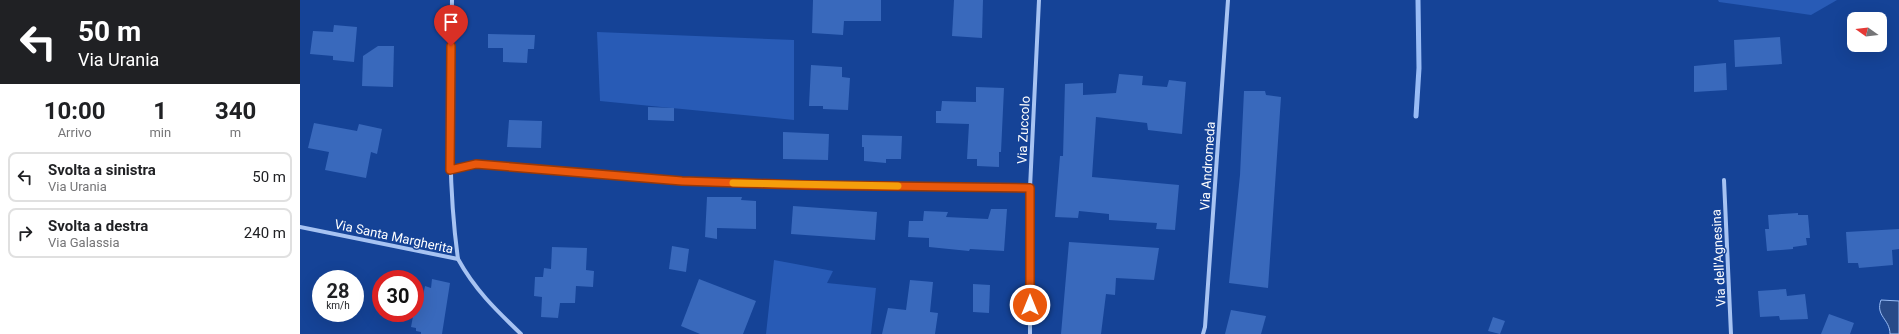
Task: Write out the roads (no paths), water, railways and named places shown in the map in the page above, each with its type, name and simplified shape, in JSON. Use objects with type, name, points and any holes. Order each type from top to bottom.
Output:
[{"type":"street","points":[[452,0],[450,170],[453,224],[458,259]]},
{"type":"street","name":"Via Zuccolo","points":[[1030,334],[1030,188],[1039,0]]},
{"type":"street","name":"Via Andromeda","points":[[1203,334],[1205,327],[1228,0]]},
{"type":"street","points":[[450,170],[476,164],[682,181],[804,185],[1030,188]]},
{"type":"street","name":"Via dell'Agnesina","points":[[1724,180],[1732,334]]},
{"type":"street","name":"Via Santa Margherita","points":[[300,227],[458,259],[469,279],[489,303],[521,334]]},
{"type":"waterway","points":[[1416,116],[1419,68],[1418,0]]}]
